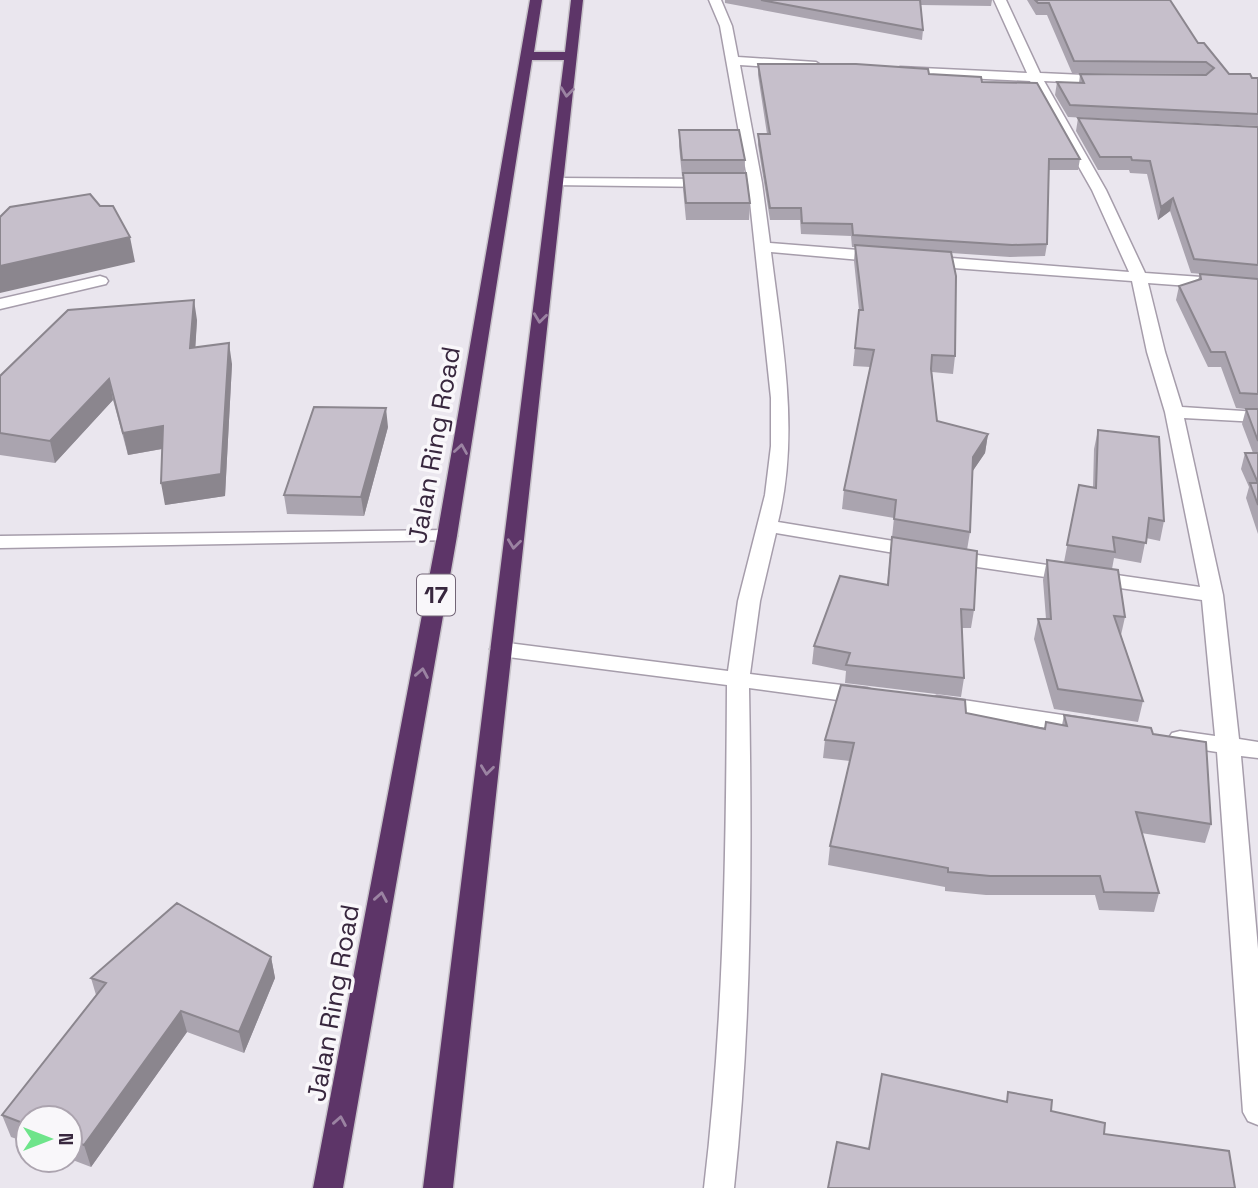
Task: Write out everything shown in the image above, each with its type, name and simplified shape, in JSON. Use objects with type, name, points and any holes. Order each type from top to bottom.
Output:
[{"type":"highway","name":"Jalan Ring Road","points":[[328,1188],[447,536],[536,0]]},
{"type":"highway","points":[[438,1188],[577,0]]},
{"type":"highway","points":[[527,56],[571,55]]},
{"type":"street","points":[[715,0],[726,26],[734,61],[741,119],[742,183],[763,247],[780,398],[780,446],[768,526],[749,601],[737,681],[739,859],[729,1101],[719,1188]]},
{"type":"street","points":[[1000,0],[1036,79],[1068,124],[1139,276],[1156,352],[1174,412],[1212,595],[1228,746],[1258,1112]]},
{"type":"street","points":[[734,61],[830,67]]},
{"type":"street","points":[[885,70],[1036,79],[1115,80]]},
{"type":"street","points":[[556,182],[742,183]]},
{"type":"street","points":[[763,247],[1258,286]]},
{"type":"street","points":[[0,304],[100,281]]},
{"type":"street","points":[[1174,412],[1258,417]]},
{"type":"street","points":[[768,526],[994,564],[1212,595]]},
{"type":"street","points":[[0,542],[447,536]]},
{"type":"street","points":[[501,649],[893,699]]},
{"type":"street","points":[[920,702],[1105,730]]},
{"type":"street","points":[[1160,737],[1258,750]]},
{"type":"building","points":[[761,0],[920,0],[923,30]]},
{"type":"building","points":[[1035,0],[1170,0],[1198,43],[1204,43],[1229,74],[1250,74],[1252,78],[1258,78],[1258,114],[1070,105],[1057,82],[1084,83],[1080,74],[1206,75],[1214,68],[1206,62],[1074,61],[1049,3],[1038,3]]},
{"type":"building","points":[[758,64],[856,64],[928,69],[929,74],[981,77],[982,82],[1037,83],[1080,159],[1049,159],[1047,244],[1012,245],[853,235],[852,224],[802,223],[801,208],[770,208],[758,134],[770,134]]},
{"type":"building","points":[[1078,118],[1258,127],[1258,265],[1194,259],[1173,198],[1161,207],[1150,161],[1132,160],[1131,157],[1100,157]]},
{"type":"building","points":[[679,130],[739,130],[745,160],[682,160]]},
{"type":"building","points":[[683,173],[746,173],[750,203],[686,203]]},
{"type":"building","points":[[90,194],[100,206],[113,206],[130,237],[0,266],[0,217],[10,207]]},
{"type":"building","points":[[855,245],[951,252],[956,276],[955,356],[932,355],[931,369],[937,421],[988,434],[973,457],[970,532],[894,519],[896,500],[844,490],[874,350],[855,348],[859,310],[863,310]]},
{"type":"building","points":[[1200,274],[1258,279],[1258,394],[1240,393],[1225,352],[1211,352],[1179,286],[1201,279]]},
{"type":"building","points":[[194,300],[190,348],[229,343],[221,474],[161,483],[163,426],[123,433],[109,379],[50,441],[0,433],[0,376],[68,310]]},
{"type":"building","points":[[314,407],[386,408],[361,497],[284,495]]},
{"type":"building","points":[[1246,409],[1258,409],[1258,441]]},
{"type":"building","points":[[1098,430],[1159,437],[1164,521],[1149,518],[1146,543],[1113,537],[1115,552],[1067,545],[1079,485],[1096,488]]},
{"type":"building","points":[[1245,453],[1258,453],[1258,483]]},
{"type":"building","points":[[1250,483],[1258,483],[1258,505]]},
{"type":"building","points":[[892,537],[977,551],[974,610],[961,609],[964,678],[846,665],[850,653],[814,646],[840,576],[888,585]]},
{"type":"building","points":[[1047,560],[1118,570],[1125,617],[1114,616],[1143,701],[1058,689],[1038,619],[1051,619]]},
{"type":"building","points":[[841,685],[965,700],[966,713],[1045,729],[1046,722],[1067,726],[1064,715],[1151,728],[1153,734],[1206,742],[1211,824],[1136,812],[1159,893],[1104,892],[1100,876],[990,876],[948,872],[948,868],[830,846],[854,743],[825,740]]},
{"type":"building","points":[[177,903],[271,957],[239,1032],[181,1011],[84,1145],[84,1104],[14,1104],[14,1120],[2,1115],[106,983],[91,978]]},
{"type":"building","points":[[882,1074],[1007,1102],[1008,1092],[1052,1100],[1051,1111],[1105,1123],[1104,1134],[1229,1151],[1235,1188],[828,1188],[837,1142],[869,1149]]}]
